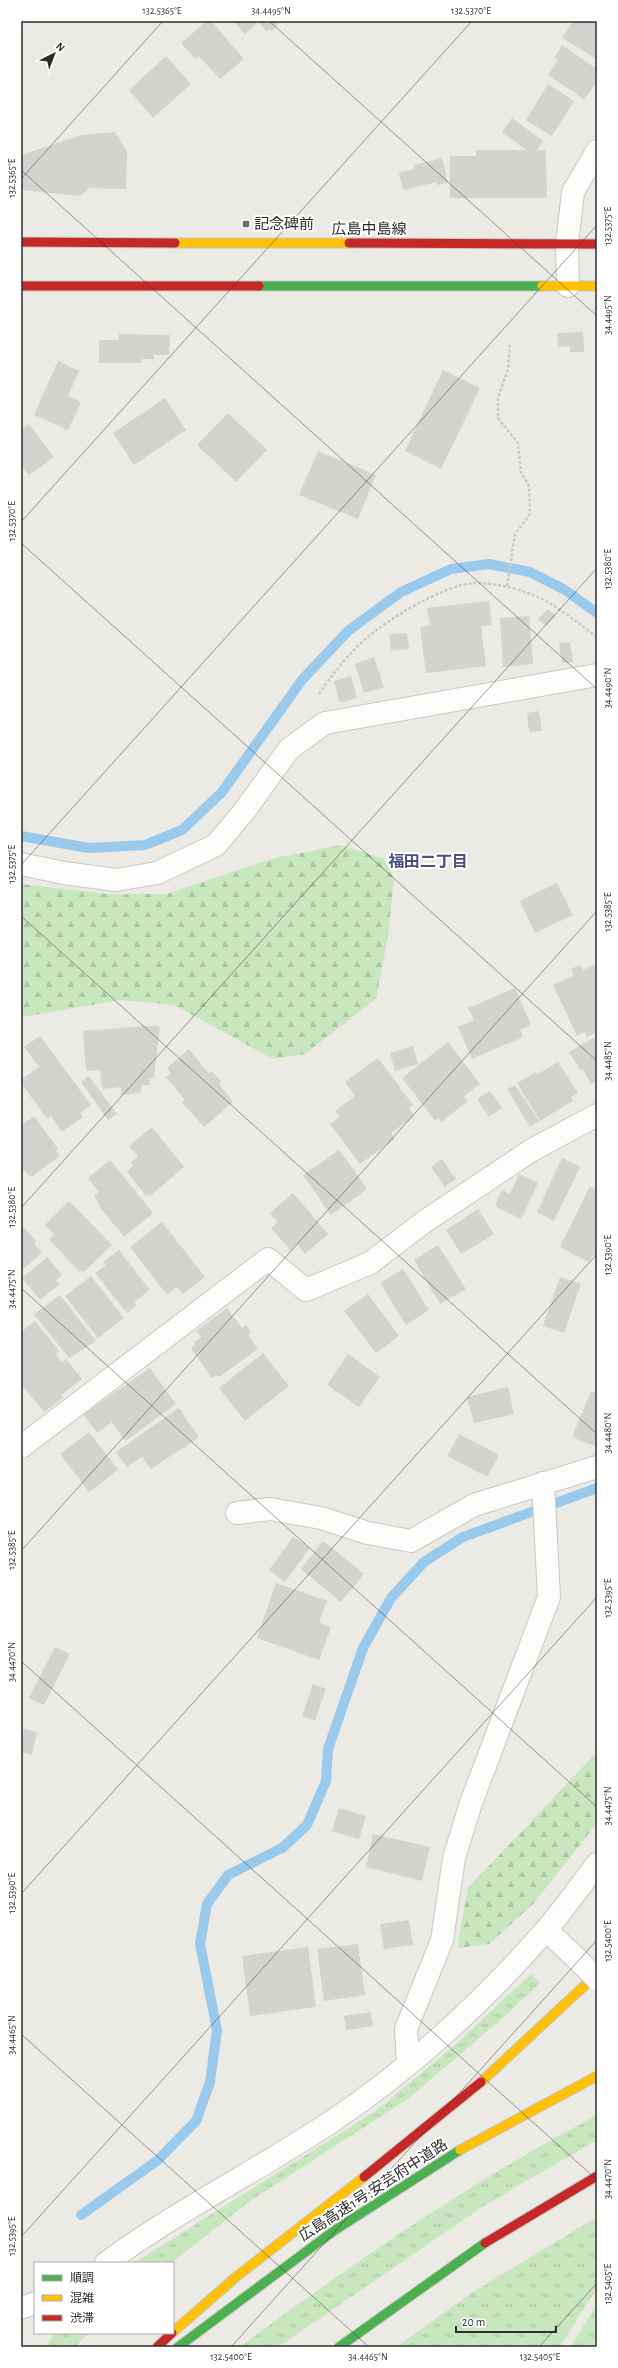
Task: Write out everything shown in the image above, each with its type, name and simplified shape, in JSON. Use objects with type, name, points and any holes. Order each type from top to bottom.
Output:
[{"type":"main road","name":"広島中島線","points":[[21,242],[597,244]]},
{"type":"main road","points":[[21,286],[597,286]]},
{"type":"main road","points":[[174,2331],[302,2223],[434,2121],[557,2014],[597,1974]]},
{"type":"main road","name":"広島高速1号;安芸府中道路","points":[[178,2347],[263,2282],[358,2214],[455,2153],[552,2098],[597,2076]]},
{"type":"main road","points":[[339,2347],[402,2300],[493,2238],[597,2176]]},
{"type":"main road","points":[[157,2347],[171,2334]]},
{"type":"street","points":[[568,286],[567,244],[573,192],[597,151]]},
{"type":"street","points":[[21,864],[64,873],[116,880],[157,873],[216,845],[246,809],[289,749],[325,723],[597,675]]},
{"type":"street","points":[[21,1447],[268,1259],[306,1290],[370,1263],[424,1222],[532,1150],[597,1115]]},
{"type":"street","points":[[237,1513],[270,1509],[321,1518],[368,1533],[411,1541],[474,1505],[597,1467]]},
{"type":"street","points":[[408,2064],[406,2029],[442,1940],[454,1858],[471,1803],[549,1597],[543,1483]]},
{"type":"street","points":[[107,2262],[145,2235],[334,2120],[408,2064],[454,2026],[546,1930],[597,1864]]},
{"type":"street","points":[[546,1930],[597,1979]]},
{"type":"street","points":[[21,2308],[34,2303]]},
{"type":"path","points":[[506,586],[515,534],[530,514],[529,486],[521,472],[518,443],[498,418],[498,398],[508,368],[510,343]]},
{"type":"path","points":[[318,695],[336,670],[364,640],[407,611],[451,587],[475,583],[506,586],[541,598],[597,637]]},
{"type":"green space","points":[[341,845],[384,859],[394,879],[388,936],[376,999],[305,1054],[273,1059],[174,1005],[121,1000],[21,1017],[21,884],[108,894],[167,894],[271,859]]},
{"type":"green space","points":[[597,1752],[597,1823],[534,1903],[489,1944],[457,1948],[468,1888]]},
{"type":"green space","points":[[531,1974],[540,1983],[505,2016],[409,2098],[250,2201],[172,2262],[136,2262],[377,2110],[457,2043]]},
{"type":"green space","points":[[597,2115],[597,2140],[482,2207],[278,2347],[240,2347],[326,2284],[414,2224],[504,2168]]},
{"type":"green space","points":[[597,2217],[597,2281],[595,2291],[560,2347],[396,2347],[473,2292]]},
{"type":"green space","points":[[597,2305],[597,2347],[570,2347]]},
{"type":"green space","points":[[55,2334],[88,2334],[75,2347],[50,2347],[48,2342]]},
{"type":"building","points":[[207,21],[211,21],[244,59],[220,79],[199,56],[195,59],[181,43]]},
{"type":"building","points":[[233,21],[282,21],[271,31],[269,29],[267,32],[258,22],[245,34]]},
{"type":"building","points":[[573,21],[597,22],[597,59],[562,38]]},
{"type":"building","points":[[562,45],[597,69],[597,82],[584,99],[548,75],[558,60],[554,58]]},
{"type":"building","points":[[166,56],[191,84],[153,118],[129,90]]},
{"type":"building","points":[[548,84],[574,101],[552,136],[526,120]]},
{"type":"building","points":[[512,118],[543,141],[537,150],[546,150],[547,198],[450,198],[450,156],[476,156],[476,150],[526,150],[502,132]]},
{"type":"building","points":[[115,132],[127,152],[126,189],[90,188],[80,196],[21,190],[21,155],[82,135]]},
{"type":"building","points":[[442,158],[448,183],[437,185],[437,182],[403,190],[399,173],[414,169],[414,165]]},
{"type":"building","points":[[583,332],[584,352],[570,352],[570,346],[558,347],[557,333]]},
{"type":"building","points":[[119,334],[170,335],[169,355],[154,355],[154,359],[142,359],[141,363],[99,363],[99,340],[119,340]]},
{"type":"building","points":[[58,361],[79,371],[68,396],[81,402],[68,430],[34,415]]},
{"type":"building","points":[[443,370],[480,388],[441,469],[405,451]]},
{"type":"building","points":[[165,398],[186,430],[134,465],[113,433]]},
{"type":"building","points":[[228,413],[267,450],[236,482],[197,445]]},
{"type":"building","points":[[29,424],[54,457],[29,475],[21,465],[21,430]]},
{"type":"building","points":[[318,451],[376,475],[358,519],[299,495]]},
{"type":"building","points":[[489,601],[492,625],[481,626],[486,666],[426,673],[420,627],[430,625],[427,608]]},
{"type":"building","points":[[548,609],[556,616],[546,626],[538,619]]},
{"type":"building","points":[[529,616],[533,664],[503,667],[500,618]]},
{"type":"building","points":[[407,633],[409,649],[391,651],[389,634]]},
{"type":"building","points":[[570,642],[573,662],[562,663],[559,643]]},
{"type":"building","points":[[374,657],[384,687],[364,693],[355,664]]},
{"type":"building","points":[[351,676],[357,698],[340,703],[334,681]]},
{"type":"building","points":[[539,711],[542,731],[529,732],[527,713]]},
{"type":"building","points":[[557,883],[573,915],[535,933],[520,901]]},
{"type":"building","points":[[580,965],[583,970],[594,965],[597,972],[597,1032],[587,1037],[585,1032],[577,1036],[553,985],[574,975],[571,969]]},
{"type":"building","points":[[515,988],[531,1025],[520,1030],[523,1037],[472,1059],[458,1027],[474,1020],[468,1008]]},
{"type":"building","points":[[160,1026],[154,1078],[149,1079],[150,1085],[141,1085],[141,1093],[121,1095],[121,1087],[102,1089],[100,1070],[86,1071],[83,1031]]},
{"type":"building","points":[[40,1036],[91,1105],[80,1113],[83,1117],[62,1132],[51,1116],[47,1119],[21,1083],[21,1080],[39,1067],[24,1047]]},
{"type":"building","points":[[597,1036],[597,1081],[591,1084],[583,1069],[580,1070],[569,1052]]},
{"type":"building","points":[[448,1042],[480,1084],[464,1096],[468,1101],[441,1122],[438,1118],[435,1121],[402,1078]]},
{"type":"building","points":[[413,1046],[418,1064],[395,1071],[390,1053]]},
{"type":"building","points":[[189,1049],[209,1074],[212,1071],[221,1082],[219,1084],[233,1102],[204,1127],[182,1102],[185,1100],[166,1077],[171,1073],[167,1068]]},
{"type":"building","points":[[378,1058],[413,1105],[409,1108],[414,1116],[391,1133],[395,1139],[360,1164],[330,1124],[340,1117],[335,1111],[355,1096],[345,1082]]},
{"type":"building","points":[[558,1062],[578,1093],[571,1097],[573,1101],[540,1121],[517,1083],[537,1072],[538,1074]]},
{"type":"building","points":[[89,1076],[117,1114],[108,1120],[81,1082]]},
{"type":"building","points":[[515,1085],[539,1121],[530,1127],[507,1089]]},
{"type":"building","points":[[490,1091],[502,1108],[489,1117],[477,1099]]},
{"type":"building","points":[[34,1116],[58,1149],[56,1151],[60,1156],[31,1177],[24,1170],[21,1172],[21,1125]]},
{"type":"building","points":[[152,1127],[184,1167],[150,1196],[149,1194],[146,1196],[127,1172],[133,1166],[131,1163],[138,1156],[129,1146]]},
{"type":"building","points":[[339,1150],[367,1189],[331,1215],[303,1175]]},
{"type":"building","points":[[562,1158],[580,1167],[554,1221],[537,1212]]},
{"type":"building","points":[[442,1159],[456,1179],[445,1187],[431,1167]]},
{"type":"building","points":[[110,1160],[153,1213],[124,1237],[99,1206],[100,1205],[94,1196],[99,1192],[88,1178]]},
{"type":"building","points":[[519,1174],[538,1183],[521,1219],[495,1206],[502,1190],[510,1194]]},
{"type":"building","points":[[590,1186],[597,1190],[597,1257],[593,1255],[589,1262],[560,1247]]},
{"type":"building","points":[[293,1193],[328,1234],[305,1254],[297,1244],[290,1250],[271,1228],[278,1222],[270,1213]]},
{"type":"building","points":[[69,1201],[112,1245],[84,1272],[82,1270],[80,1272],[49,1240],[54,1234],[45,1225]]},
{"type":"building","points":[[478,1209],[494,1234],[461,1254],[446,1230]]},
{"type":"building","points":[[162,1222],[205,1277],[183,1294],[177,1287],[167,1295],[130,1247]]},
{"type":"building","points":[[23,1226],[36,1241],[34,1243],[42,1253],[21,1271],[21,1227]]},
{"type":"building","points":[[438,1245],[466,1289],[440,1304],[414,1260]]},
{"type":"building","points":[[119,1250],[150,1290],[134,1302],[137,1305],[127,1313],[95,1273],[106,1265],[103,1262]]},
{"type":"building","points":[[47,1257],[62,1275],[56,1280],[60,1284],[40,1300],[22,1278]]},
{"type":"building","points":[[403,1269],[429,1310],[406,1325],[380,1283]]},
{"type":"building","points":[[91,1276],[124,1318],[98,1338],[65,1296]]},
{"type":"building","points":[[560,1277],[581,1284],[564,1333],[543,1326]]},
{"type":"building","points":[[368,1294],[399,1336],[376,1353],[344,1311]]},
{"type":"building","points":[[60,1295],[96,1341],[69,1358],[34,1314]]},
{"type":"building","points":[[227,1308],[242,1328],[246,1325],[251,1332],[248,1335],[258,1349],[219,1377],[217,1375],[212,1378],[191,1348],[196,1344],[194,1342],[201,1337],[196,1331]]},
{"type":"building","points":[[35,1321],[60,1352],[56,1355],[62,1362],[66,1359],[82,1379],[61,1395],[63,1398],[44,1412],[21,1384],[21,1332]]},
{"type":"building","points":[[263,1353],[289,1386],[245,1421],[219,1388]]},
{"type":"building","points":[[348,1354],[380,1377],[359,1407],[327,1385]]},
{"type":"building","points":[[150,1368],[176,1404],[127,1440],[124,1440],[112,1422],[97,1433],[83,1414]]},
{"type":"building","points":[[508,1387],[514,1414],[474,1423],[467,1397]]},
{"type":"building","points":[[591,1391],[597,1394],[597,1447],[572,1437]]},
{"type":"building","points":[[179,1408],[199,1437],[151,1469],[142,1457],[127,1467],[116,1452]]},
{"type":"building","points":[[89,1432],[118,1470],[89,1492],[60,1454]]},
{"type":"building","points":[[459,1434],[499,1455],[487,1477],[447,1456]]},
{"type":"building","points":[[293,1537],[310,1548],[285,1582],[269,1570]]},
{"type":"building","points":[[323,1541],[364,1574],[341,1602],[301,1569]]},
{"type":"building","points":[[276,1583],[327,1601],[319,1622],[331,1627],[319,1660],[257,1638]]},
{"type":"building","points":[[55,1647],[70,1654],[44,1705],[29,1698]]},
{"type":"building","points":[[313,1684],[326,1689],[315,1721],[302,1716]]},
{"type":"building","points":[[24,1729],[37,1732],[32,1755],[21,1753]]},
{"type":"building","points":[[339,1808],[366,1816],[359,1839],[332,1831]]},
{"type":"building","points":[[373,1834],[430,1847],[422,1881],[366,1867]]},
{"type":"building","points":[[409,1920],[413,1945],[384,1949],[380,1924]]},
{"type":"building","points":[[358,1944],[365,1995],[324,2001],[317,1949]]},
{"type":"building","points":[[308,1947],[316,2007],[250,2016],[242,1956]]},
{"type":"building","points":[[371,2012],[373,2026],[346,2030],[344,2016]]},
{"type":"waterway","points":[[21,836],[89,848],[145,845],[182,830],[222,792],[302,680],[348,631],[401,592],[451,569],[489,564],[530,572],[565,590],[597,613]]},
{"type":"waterway","points":[[81,2215],[158,2160],[196,2121],[210,2082],[217,2030],[200,1944],[207,1904],[228,1875],[282,1848],[307,1825],[326,1781],[328,1749],[363,1648],[391,1598],[424,1562],[463,1537],[597,1488]]},
{"type":"traffic: fast","points":[[259,286],[542,286]]},
{"type":"traffic: fast","points":[[178,2347],[335,2230],[460,2150]]},
{"type":"traffic: fast","points":[[339,2347],[485,2243]]},
{"type":"traffic: slow","points":[[175,243],[349,243]]},
{"type":"traffic: slow","points":[[542,286],[597,286]]},
{"type":"traffic: slow","points":[[481,2082],[597,1974]]},
{"type":"traffic: slow","points":[[460,2150],[597,2076]]},
{"type":"traffic: slow","points":[[174,2331],[236,2277],[364,2177]]},
{"type":"traffic: jam","points":[[21,242],[175,243]]},
{"type":"traffic: jam","points":[[349,243],[597,244]]},
{"type":"traffic: jam","points":[[21,286],[259,286]]},
{"type":"traffic: jam","points":[[364,2177],[481,2082]]},
{"type":"traffic: jam","points":[[485,2243],[597,2176]]},
{"type":"traffic: jam","points":[[157,2347],[171,2334]]},
{"type":"place","name":"記念碑前","points":[[246,224]]},
{"type":"district","name":"福田二丁目","points":[[428,861]]}]
